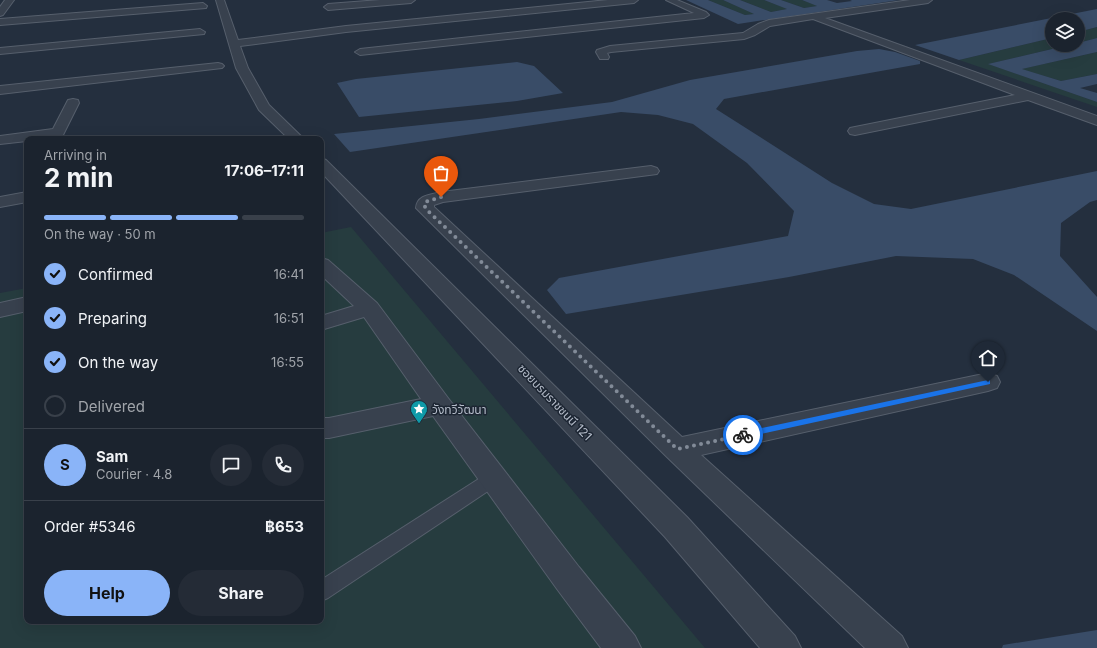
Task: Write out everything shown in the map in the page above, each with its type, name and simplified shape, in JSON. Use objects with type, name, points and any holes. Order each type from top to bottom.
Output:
[{"type":"street","points":[[0,13],[10,0]]},
{"type":"street","points":[[220,0],[242,68],[264,107],[294,136]]},
{"type":"street","points":[[325,4],[411,0]]},
{"type":"street","points":[[234,44],[346,29],[634,0]]},
{"type":"street","points":[[325,4],[346,29],[358,50],[704,16],[703,14],[670,0]]},
{"type":"street","points":[[604,57],[601,52],[610,49],[752,34],[762,24],[928,0]]},
{"type":"street","points":[[506,4],[552,42]]},
{"type":"street","points":[[0,22],[204,6]]},
{"type":"street","points":[[813,16],[1097,121]]},
{"type":"street","points":[[0,52],[200,32]]},
{"type":"street","points":[[0,90],[218,66]]},
{"type":"street","points":[[855,131],[1029,96]]},
{"type":"street","points":[[45,136],[56,135],[73,103]]},
{"type":"street","points":[[0,140],[24,138]]},
{"type":"street","name":"ซอยบรมราชชนนี 121","points":[[324,165],[676,527],[783,648]]},
{"type":"street","points":[[651,172],[441,197],[425,202],[425,208],[677,449],[890,648]]},
{"type":"street","points":[[2,205],[24,198]]},
{"type":"street","points":[[324,267],[369,308],[439,405],[623,648]]},
{"type":"street","points":[[0,310],[24,305]]},
{"type":"street","points":[[324,322],[369,308]]},
{"type":"street","points":[[677,449],[988,382]]},
{"type":"street","points":[[324,428],[439,405]]},
{"type":"lane","points":[[324,589],[494,478]]},
{"type":"green space","points":[[708,0],[723,0],[755,14],[745,15]]},
{"type":"green space","points":[[740,0],[764,0],[788,9],[771,12]]},
{"type":"green space","points":[[781,0],[802,0],[818,6],[804,8]]},
{"type":"green space","points":[[1097,27],[1097,38],[1085,41],[1085,30]]},
{"type":"green space","points":[[1045,40],[1045,51],[989,64],[1097,102],[1097,107],[959,60]]},
{"type":"green space","points":[[1097,52],[1097,74],[1061,81],[1021,69]]},
{"type":"green space","name":"วังทวีวัฒนา","points":[[351,227],[705,648],[0,648],[0,293],[24,289],[24,624],[324,624],[324,232]]},
{"type":"water","points":[[686,0],[708,0],[745,15],[754,14],[723,0],[740,0],[771,12],[787,9],[764,0],[781,0],[804,8],[817,6],[802,0],[827,0],[837,3],[852,1],[850,0],[899,0],[738,24]]},
{"type":"water","points":[[1097,9],[1097,27],[1085,30],[1085,12],[1082,12]]},
{"type":"water","points":[[1045,19],[1045,40],[959,60],[915,45]]},
{"type":"water","points":[[1097,38],[1097,52],[1022,69],[1061,81],[1097,74],[1097,84],[1080,88],[1097,93],[1097,102],[988,64],[1045,51],[1045,52],[1085,52],[1085,41]]},
{"type":"water","points":[[879,49],[895,52],[920,61],[920,64],[724,99],[716,109],[832,183],[874,204],[911,209],[1097,171],[1097,200],[1090,202],[1061,223],[1060,256],[1097,297],[1097,331],[1014,275],[973,259],[896,256],[789,277],[566,314],[547,290],[559,278],[788,236],[794,211],[747,163],[693,124],[658,115],[621,112],[350,152],[334,134],[479,119],[612,102],[690,80],[857,51]]},
{"type":"water","points":[[517,62],[534,66],[563,93],[517,101],[359,117],[337,83],[356,79]]},
{"type":"water","points":[[1097,630],[1097,648],[1002,648],[1003,645]]},
{"type":"way so far","points":[[441,197],[425,202],[425,208],[677,449],[743,435]]},
{"type":"place","name":"วังทวีวัฒนา","points":[[419,424]]},
{"type":"route","points":[[743,435],[988,382]]}]
